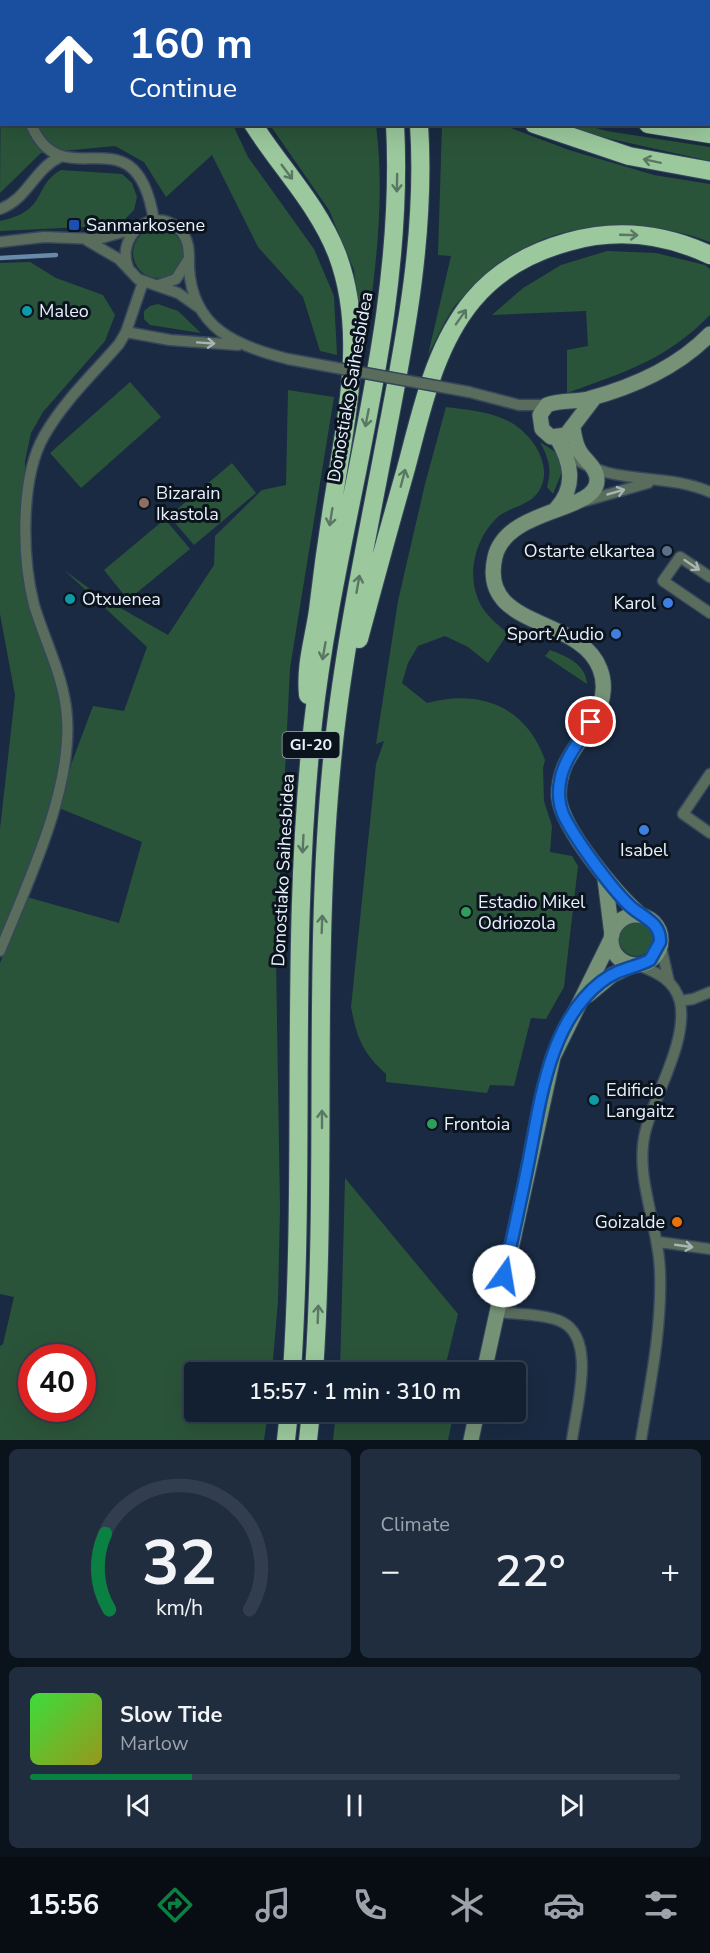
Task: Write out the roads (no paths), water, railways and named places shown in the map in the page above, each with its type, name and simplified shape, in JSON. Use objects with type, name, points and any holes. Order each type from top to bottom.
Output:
[{"type":"highway","points":[[254,126],[307,199],[329,236],[344,276],[351,317],[352,360],[346,417],[309,654],[308,691],[313,726]]},
{"type":"highway","name":"Donostiako Saihesbidea","points":[[292,1362],[298,1194],[298,940],[303,840],[313,726],[335,583],[385,325],[396,203],[395,126]]},
{"type":"highway","name":"GI-20","points":[[314,1362],[322,1172],[323,902],[329,793],[343,673],[407,329],[419,204],[418,126]]},
{"type":"highway","points":[[540,126],[629,156],[710,171]]},
{"type":"highway","points":[[660,126],[710,134]]},
{"type":"highway","points":[[343,673],[357,645],[435,369],[455,325],[473,300],[490,283],[526,257],[582,238],[600,235],[648,235],[670,240],[710,255]]},
{"type":"highway","points":[[286,1440],[287,1422]]},
{"type":"highway","points":[[308,1440],[310,1422]]},
{"type":"street","points":[[33,126],[48,148],[60,157]]},
{"type":"street","points":[[0,209],[18,200],[35,182],[45,164],[60,157],[115,159],[130,165],[146,186],[154,221]]},
{"type":"street","points":[[0,242],[44,237],[85,239],[111,237],[154,221],[168,222],[178,229],[187,241],[191,283],[198,307]]},
{"type":"street","points":[[128,267],[125,255],[126,244],[137,228]]},
{"type":"street","points":[[85,239],[108,251],[147,283],[178,293],[198,307],[211,324],[241,346]]},
{"type":"street","points":[[147,283],[165,284],[176,279],[186,268],[189,257]]},
{"type":"street","points":[[0,951],[39,850],[65,766],[67,744],[67,717],[63,690],[34,604],[28,574],[26,534],[32,471],[43,437],[118,344],[126,332],[147,283]]},
{"type":"street","points":[[126,332],[170,340],[241,346],[288,359],[469,392],[508,402],[555,404],[595,397],[670,366],[710,334]]},
{"type":"street","points":[[508,402],[540,424],[546,434],[557,438],[566,435],[595,397]]},
{"type":"street","points":[[540,424],[542,411],[555,404],[570,409],[579,450],[594,468],[597,477],[596,488],[579,502]]},
{"type":"street","points":[[556,509],[565,497],[570,482],[570,467],[566,453],[557,438]]},
{"type":"street","points":[[566,453],[594,468],[617,476],[681,483],[710,492]]},
{"type":"street","points":[[641,1440],[660,1319],[659,1242],[642,1168],[642,1149],[646,1129],[677,1040],[681,1016],[680,1001],[669,982],[656,925],[642,916],[604,877],[563,814],[559,798],[565,764],[599,710],[604,695],[601,670],[582,643],[522,617],[509,608],[499,595],[494,578],[495,557],[501,543],[513,530],[556,509],[654,481]]},
{"type":"street","points":[[710,577],[680,557],[663,581],[710,613]]},
{"type":"street","points":[[710,774],[683,814],[710,833]]},
{"type":"street","points":[[604,877],[615,953],[620,959],[660,974],[669,982]]},
{"type":"street","points":[[486,1362],[550,1067],[562,1033],[618,922],[625,917],[642,916]]},
{"type":"street","points":[[575,1011],[601,982],[650,960],[660,942]]},
{"type":"street","points":[[680,1001],[693,999],[710,992]]},
{"type":"street","points":[[659,1242],[710,1249]]},
{"type":"street","points":[[496,1312],[560,1321],[572,1329],[579,1340],[582,1353],[581,1377],[572,1440]]},
{"type":"street","points":[[471,1440],[475,1422]]},
{"type":"waterway","points":[[0,258],[56,255]]},
{"type":"place","name":"Sanmarkosene","points":[[74,225]]},
{"type":"place","name":"Maleo","points":[[27,311]]},
{"type":"place","name":"Bizarain Ikastola","points":[[144,503]]},
{"type":"place","name":"Ostarte elkartea","points":[[667,551]]},
{"type":"place","name":"Otxuenea","points":[[70,599]]},
{"type":"place","name":"Karol","points":[[668,603]]},
{"type":"place","name":"Sport Audio","points":[[616,634]]},
{"type":"place","name":"Isabel","points":[[644,830]]},
{"type":"place","name":"Estadio Mikel Odriozola","points":[[466,912]]},
{"type":"place","name":"Edificio Langaitz","points":[[594,1100]]},
{"type":"place","name":"Frontoia","points":[[432,1124]]},
{"type":"place","name":"Goizalde","points":[[677,1222]]}]
